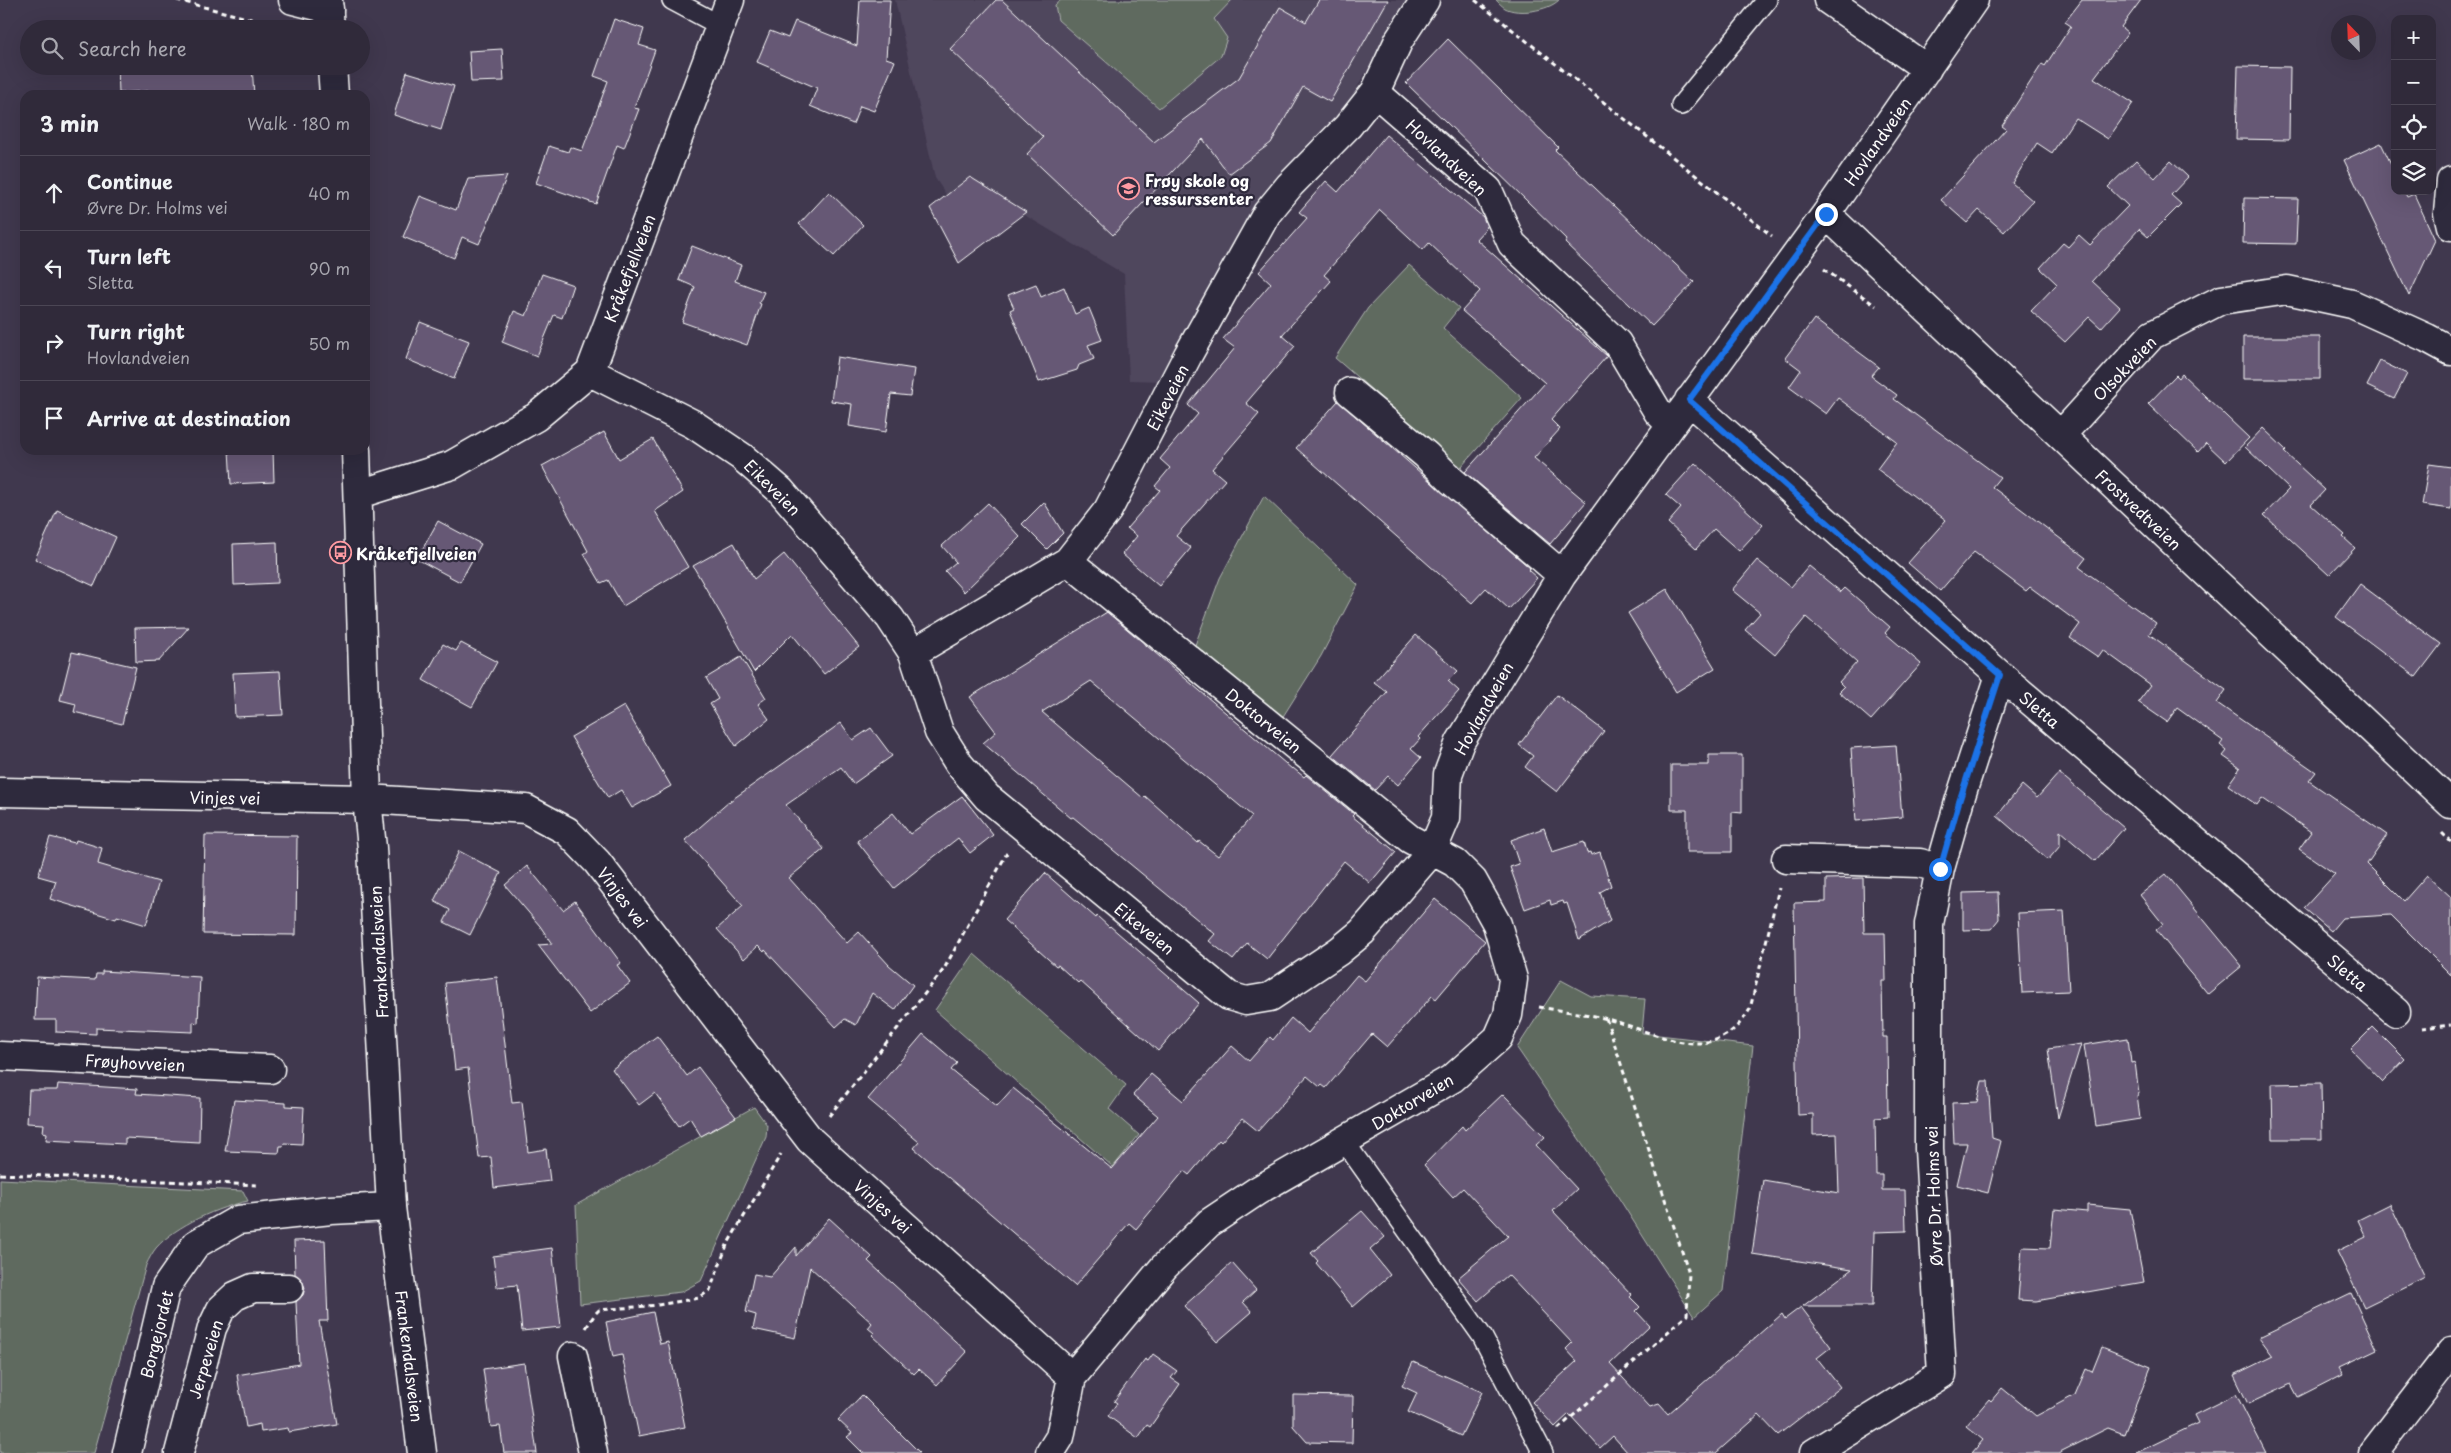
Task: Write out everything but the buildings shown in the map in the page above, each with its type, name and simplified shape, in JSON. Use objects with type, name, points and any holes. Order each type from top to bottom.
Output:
[{"type":"street","points":[[293,0],[329,12]]},
{"type":"street","name":"Kråkefjellveien","points":[[359,494],[452,465],[536,417],[590,372],[730,0]]},
{"type":"street","points":[[1375,92],[1399,40],[1426,0]]},
{"type":"street","points":[[1828,0],[1927,69]]},
{"type":"street","name":"Hovlandveien","points":[[1432,851],[1446,818],[1448,774],[1460,742],[1562,575],[1670,424],[1826,214],[1974,0]]},
{"type":"street","points":[[333,75],[334,90]]},
{"type":"street","name":"Hovlandveien","points":[[1375,92],[1488,190],[1512,244],[1617,343],[1658,412],[1670,424]]},
{"type":"street","name":"Eikeveien","points":[[913,653],[1068,561],[1108,510],[1188,355],[1267,213],[1290,184],[1348,126],[1375,92]]},
{"type":"street","points":[[2451,181],[2448,213],[2451,226]]},
{"type":"street","name":"Frostvedtveien","points":[[1826,214],[2451,804]]},
{"type":"street","name":"Olsokveien","points":[[2061,435],[2152,335],[2221,300],[2287,290],[2342,302],[2427,338],[2451,351]]},
{"type":"street","name":"Eikeveien","points":[[590,372],[694,424],[742,457],[781,491],[890,618],[913,653],[939,732],[960,764],[986,797],[1229,996],[1246,1001],[1270,997],[1339,951],[1362,932],[1432,851]]},
{"type":"street","points":[[1350,392],[1426,455],[1452,481],[1562,575]]},
{"type":"street","name":"Sletta","points":[[1689,400],[2000,675],[2396,1012]]},
{"type":"street","name":"Frankendalsveien","points":[[356,455],[359,494],[366,799],[372,848],[391,1207],[422,1453]]},
{"type":"street","name":"Doktorveien","points":[[1050,1453],[1060,1437],[1072,1377],[1164,1267],[1209,1223],[1257,1191],[1453,1078],[1498,1038],[1508,1015],[1513,980],[1497,924],[1474,881],[1455,863],[1410,839],[1068,561]]},
{"type":"street","name":"Øvre Dr. Holms vei","points":[[1814,1453],[1942,1374],[1929,1120],[1929,924],[1940,869],[1959,802],[2000,675]]},
{"type":"street","name":"Vinjes vei","points":[[0,792],[366,799],[526,809],[567,831],[597,862],[804,1133],[1072,1377]]},
{"type":"street","points":[[1786,858],[1920,863],[1940,869]]},
{"type":"street","name":"Frøyhovveien","points":[[0,1056],[270,1069]]},
{"type":"street","name":"Borgejordet","points":[[127,1453],[166,1287],[196,1244],[238,1220],[331,1210],[391,1207]]},
{"type":"street","name":"Jerpeveien","points":[[179,1453],[212,1328],[221,1309],[235,1296],[253,1288],[290,1288]]},
{"type":"street","points":[[2374,1453],[2451,1352]]},
{"type":"street","points":[[574,1356],[593,1453]]},
{"type":"lane","points":[[672,0],[721,26]]},
{"type":"lane","points":[[1681,104],[1767,0]]},
{"type":"lane","points":[[1344,1141],[1482,1336],[1541,1450]]},
{"type":"path","points":[[177,0],[255,20]]},
{"type":"path","points":[[1475,0],[1765,231],[1840,279],[1880,309]]},
{"type":"path","points":[[574,1356],[587,1326],[594,1314],[599,1310],[658,1305],[699,1298],[710,1290],[727,1245],[804,1133],[944,969],[1021,826]]},
{"type":"path","points":[[2437,828],[2451,842]]},
{"type":"path","points":[[1510,1002],[1606,1018],[1684,1044],[1710,1042],[1724,1036],[1743,1021],[1750,1009],[1786,858]]},
{"type":"path","points":[[1541,1450],[1687,1315],[1689,1274],[1606,1018]]},
{"type":"path","points":[[0,1174],[259,1185]]},
{"type":"shaded area","name":"Frøy skole og ressurssenter","points":[[895,0],[1408,0],[1351,98],[1321,135],[1161,381],[1129,380],[1124,274],[1021,213],[949,199],[935,178]]},
{"type":"green space","points":[[1061,0],[1232,0],[1214,19],[1227,38],[1221,56],[1159,108],[1058,20],[1055,5]]},
{"type":"green space","points":[[1496,0],[1559,0],[1541,9],[1517,11],[1505,8]]},
{"type":"green space","points":[[1409,265],[1459,308],[1443,328],[1522,398],[1461,467],[1335,358],[1368,308]]},
{"type":"green space","points":[[1264,496],[1358,585],[1321,656],[1282,718],[1195,645],[1220,578]]},
{"type":"green space","points":[[974,954],[1126,1085],[1109,1109],[1139,1135],[1113,1167],[935,1010]]},
{"type":"green space","points":[[1561,980],[1591,996],[1645,999],[1642,1033],[1753,1046],[1723,1291],[1694,1317],[1608,1181],[1517,1048]]},
{"type":"green space","points":[[754,1107],[767,1125],[766,1137],[701,1281],[681,1292],[580,1304],[576,1205]]},
{"type":"green space","points":[[0,1179],[243,1191],[248,1201],[211,1212],[186,1225],[165,1240],[152,1254],[146,1265],[94,1453],[0,1453]]},
{"type":"place","name":"Frøy skole og ressurssenter","points":[[1129,189]]},
{"type":"place","name":"Kråkefjellveien","points":[[340,553]]},
{"type":"route","points":[[1826,214],[1689,400],[2000,675],[1959,802],[1940,869]]}]
